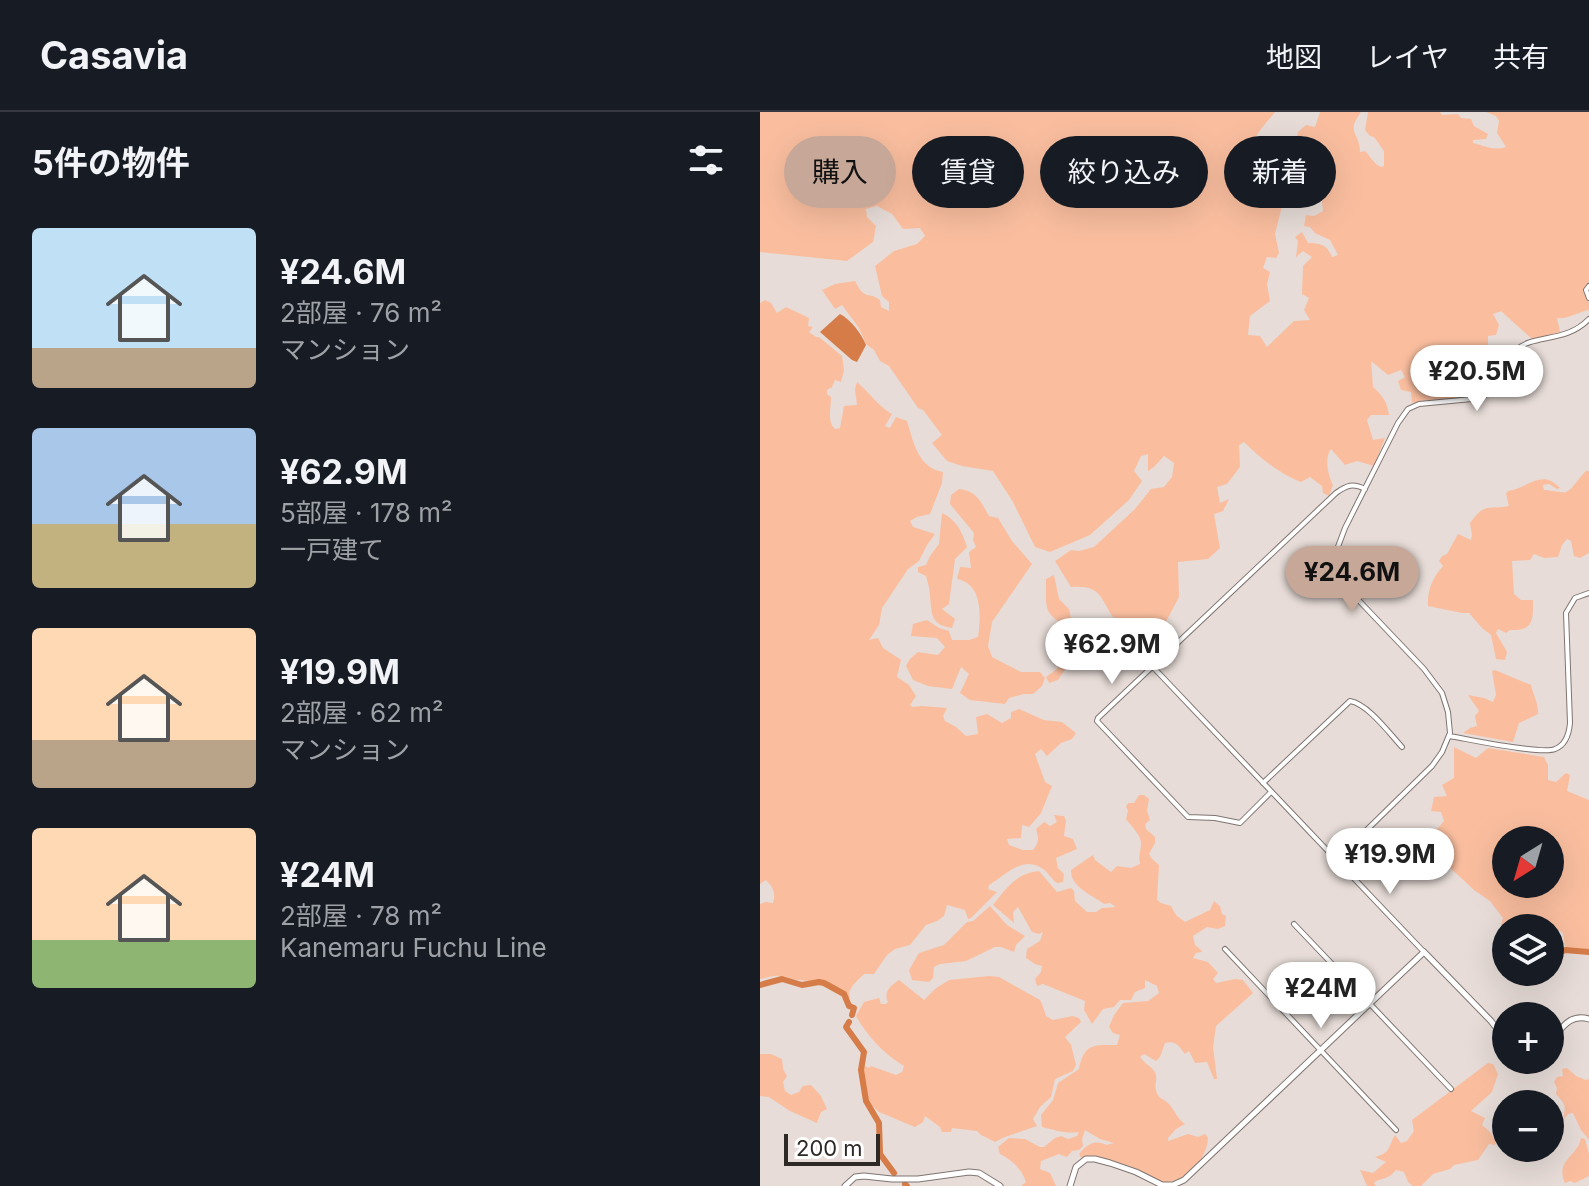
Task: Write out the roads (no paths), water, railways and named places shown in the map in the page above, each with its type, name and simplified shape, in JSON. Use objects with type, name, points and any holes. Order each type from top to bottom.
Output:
[{"type":"main road","points":[[1070,1186],[1073,1175],[1086,1159],[1136,1172],[1162,1185],[1178,1184],[1424,952],[1492,1022]]},
{"type":"main road","points":[[1564,1026],[1578,1017],[1589,1019]]},
{"type":"main road","points":[[845,1186],[859,1176],[918,1179],[969,1172],[985,1176],[1000,1186]]},
{"type":"street","points":[[1589,286],[1586,290],[1589,298]]},
{"type":"street","points":[[1337,859],[1432,766],[1449,736],[1446,703],[1434,682],[1339,577],[1336,552],[1345,528],[1408,409],[1419,404],[1481,397],[1494,390],[1513,352],[1521,346],[1572,333],[1589,319]]},
{"type":"street","points":[[1271,792],[1240,823],[1188,817],[1097,721],[1336,493],[1353,485],[1365,489]]},
{"type":"street","points":[[1449,736],[1547,751],[1563,745],[1570,732],[1566,613],[1575,598],[1589,593]]},
{"type":"street","points":[[1152,666],[1424,952]]},
{"type":"street","points":[[1263,783],[1350,701],[1363,706],[1402,747]]},
{"type":"street","points":[[1294,924],[1451,1089]]},
{"type":"street","points":[[1225,949],[1396,1130]]},
{"type":"waterway","points":[[1564,950],[1589,952]]},
{"type":"waterway","points":[[760,985],[782,979],[802,985],[824,983],[844,994],[849,1006],[854,1008],[852,1015]]},
{"type":"waterway","points":[[849,1022],[846,1027],[864,1052],[861,1070],[866,1101],[879,1123],[880,1154],[894,1173]]}]
